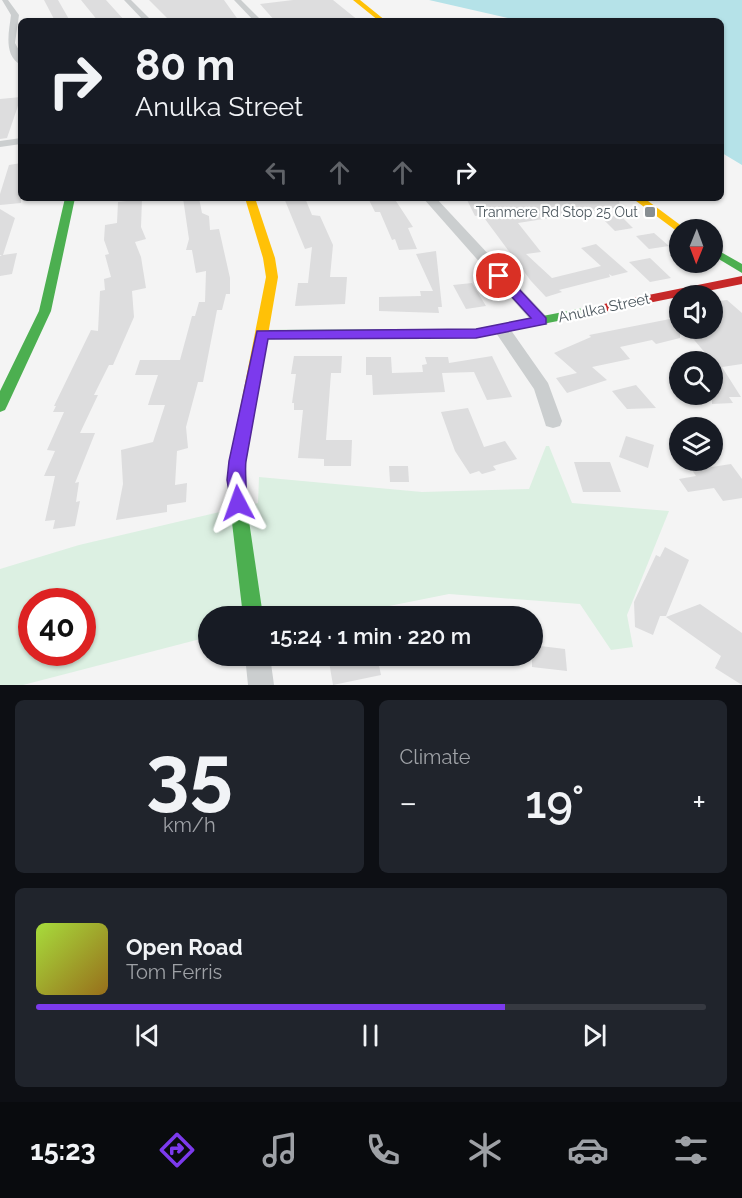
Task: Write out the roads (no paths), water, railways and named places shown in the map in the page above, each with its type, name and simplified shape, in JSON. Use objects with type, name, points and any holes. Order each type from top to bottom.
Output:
[{"type":"street","points":[[4,0],[15,15],[11,43],[18,56]]},
{"type":"street","points":[[127,0],[145,18]]},
{"type":"street","points":[[237,0],[255,18]]},
{"type":"street","points":[[356,0],[379,18]]},
{"type":"street","points":[[0,144],[18,141]]},
{"type":"street","points":[[0,406],[45,311],[52,291],[69,201]]},
{"type":"street","points":[[251,201],[272,268],[235,480],[251,606]]},
{"type":"street","points":[[432,201],[541,321]]},
{"type":"street","points":[[641,201],[669,221]]},
{"type":"street","points":[[723,257],[742,269]]},
{"type":"street","name":"Anulka Street","points":[[262,334],[476,333],[502,330],[742,279]]},
{"type":"street","points":[[502,330],[542,388],[553,421]]},
{"type":"street","points":[[259,666],[261,685]]},
{"type":"water","points":[[429,0],[742,0],[742,165],[724,154],[724,18],[508,18]]},
{"type":"place","name":"Tranmere Rd Stop 25 Out","points":[[650,212]]}]
